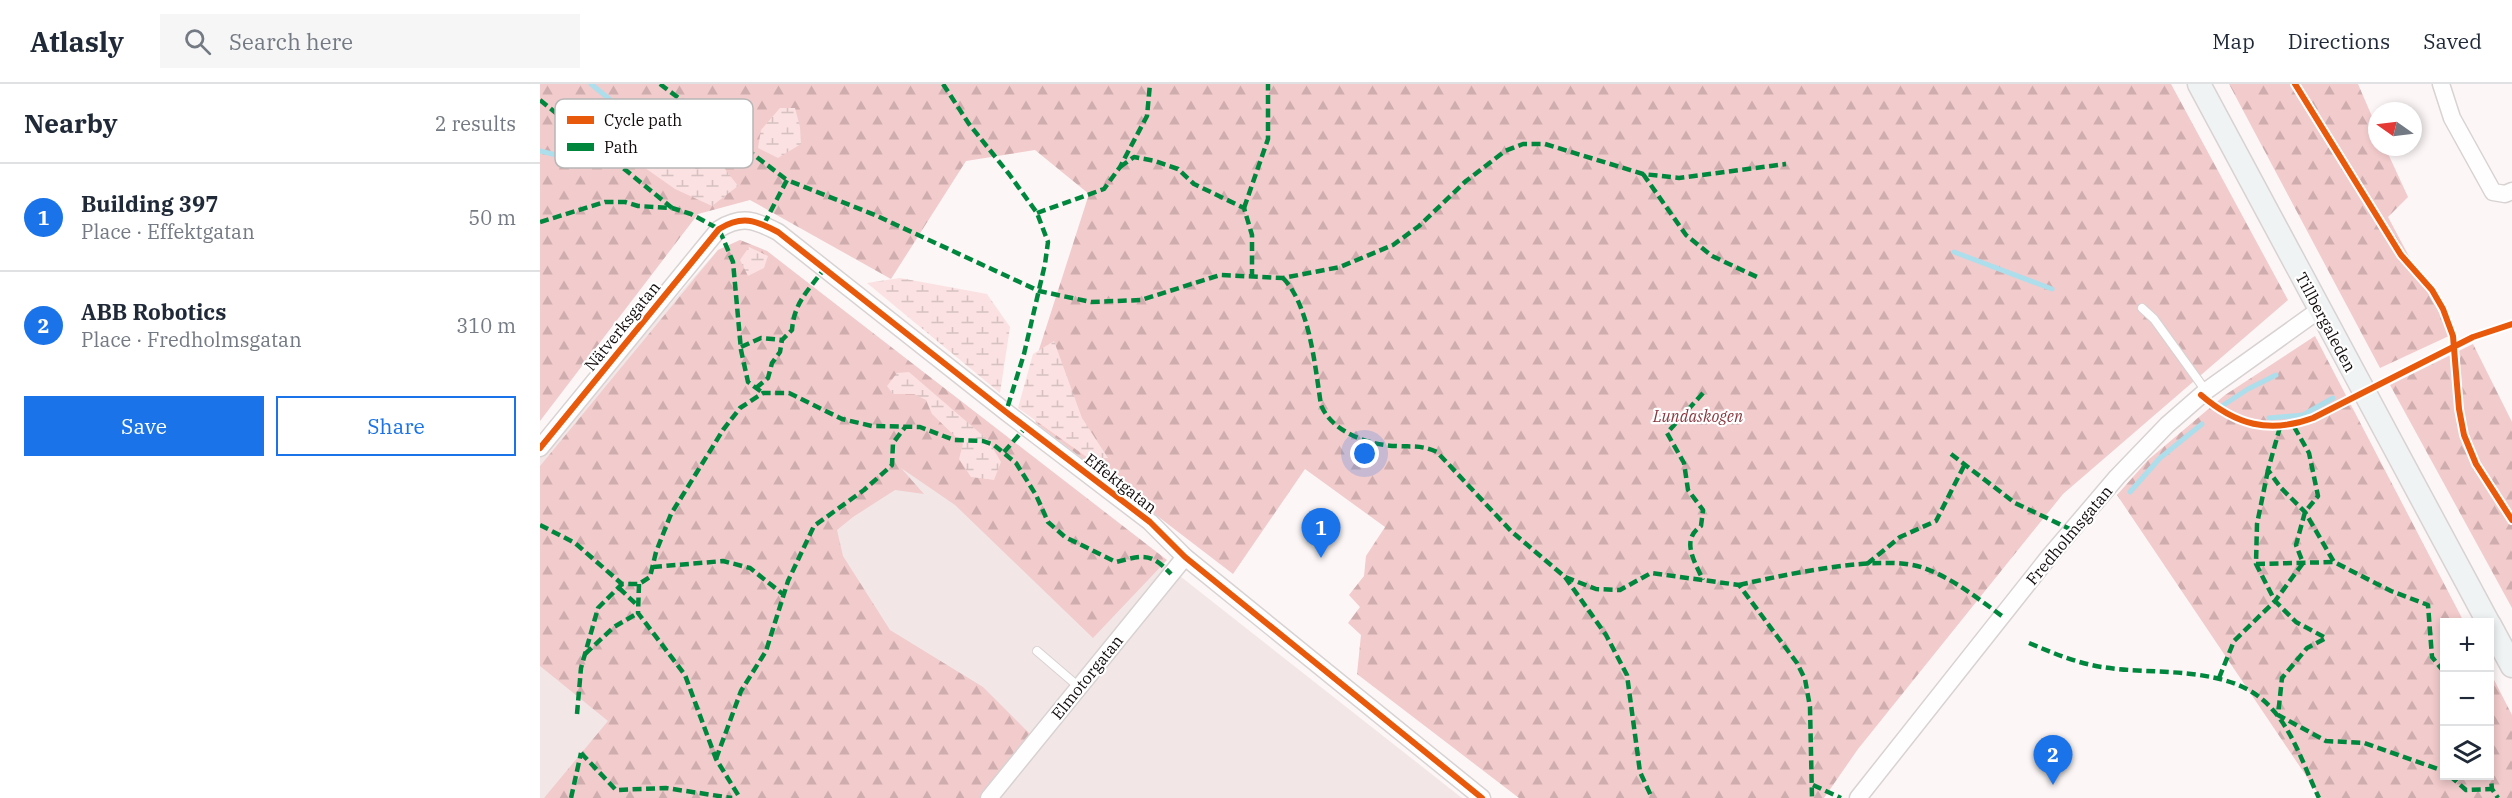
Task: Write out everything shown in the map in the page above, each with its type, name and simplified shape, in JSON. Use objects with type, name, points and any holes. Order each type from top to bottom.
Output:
[{"type":"main road","name":"Tillbergaleden","points":[[2199,84],[2486,618]]},
{"type":"main road","name":"Tillbergaleden","points":[[2494,632],[2512,666]]},
{"type":"street","points":[[2441,84],[2452,118],[2493,192],[2505,194],[2512,191]]},
{"type":"street","name":"Effektgatan","points":[[728,224],[734,220],[744,219],[764,224],[778,231],[1006,412],[1150,522],[1185,557],[1482,798]]},
{"type":"street","name":"Nätverksgatan","points":[[540,448],[706,243],[728,224]]},
{"type":"street","name":"Fredholmsgatan","points":[[1858,798],[2048,558],[2117,477],[2167,425],[2206,391],[2319,310]]},
{"type":"street","name":"Elmotorgatan","points":[[989,798],[1185,557]]},
{"type":"lane","points":[[2142,308],[2154,319],[2206,391]]},
{"type":"lane","points":[[1037,651],[1078,687]]},
{"type":"shaded area","points":[[740,240],[767,251],[1462,798],[540,798],[540,451],[718,250]]},
{"type":"green space","name":"Lundaskogen","points":[[540,84],[2171,84],[2288,300],[2063,494],[1858,749],[1824,798],[1519,798],[1357,674],[1361,635],[1348,623],[1360,607],[1349,595],[1364,576],[1366,556],[1385,527],[1305,469],[1233,574],[1036,423],[1027,387],[1089,194],[1035,150],[966,161],[891,279],[750,200],[698,214],[540,421]]},
{"type":"green space","points":[[2229,84],[2358,84],[2368,107],[2368,156],[2389,156],[2408,197],[2388,217],[2451,335],[2380,368]]},
{"type":"green space","points":[[780,108],[795,108],[800,127],[801,144],[778,158],[758,148],[761,130]]},
{"type":"green space","points":[[645,168],[724,168],[738,186],[712,206],[675,189]]},
{"type":"green space","points":[[740,240],[767,251],[1167,560],[1093,638],[955,505],[901,468],[924,494],[895,490],[837,530],[843,556],[890,630],[983,687],[1032,736],[982,798],[544,798],[608,721],[540,666],[540,466],[718,250]]},
{"type":"green space","points":[[749,247],[768,256],[764,268],[748,276],[740,260]]},
{"type":"green space","points":[[900,278],[987,294],[1010,327],[1000,393],[867,283]]},
{"type":"green space","points":[[2315,336],[2462,618],[2440,618],[2440,780],[2494,780],[2494,680],[2512,715],[2512,798],[2321,798],[2117,495],[2148,460],[2225,395]]},
{"type":"green space","points":[[1054,341],[1082,418],[1108,458],[1088,458],[1018,408],[1033,354]]},
{"type":"green space","points":[[2473,344],[2512,422],[2512,608],[2390,385]]},
{"type":"green space","points":[[909,372],[988,440],[1001,462],[994,480],[971,477],[959,459],[963,444],[932,414],[926,400],[914,394],[893,394],[887,386],[897,373]]},
{"type":"waterway","points":[[591,84],[609,99]]},
{"type":"waterway","points":[[540,151],[555,155]]},
{"type":"waterway","points":[[1954,252],[2052,289]]},
{"type":"waterway","points":[[2222,406],[2276,375]]},
{"type":"waterway","points":[[2269,418],[2303,415],[2333,398]]},
{"type":"waterway","points":[[2130,492],[2160,458],[2202,424]]},
{"type":"marked path","points":[[660,84],[680,99]]},
{"type":"marked path","points":[[943,84],[969,124],[1037,213],[1048,242],[1024,354],[1006,412]]},
{"type":"marked path","points":[[1037,213],[1104,189],[1120,167],[1147,116],[1150,84]]},
{"type":"marked path","points":[[1244,208],[1268,139],[1268,84]]},
{"type":"marked path","points":[[540,100],[555,112]]},
{"type":"marked path","points":[[764,224],[787,180],[875,215],[1039,291],[1091,302],[1141,300],[1220,275],[1283,278],[1340,267],[1393,245],[1419,226],[1466,181],[1505,151],[1523,144],[1545,144],[1643,174],[1679,178],[1786,164]]},
{"type":"marked path","points":[[753,154],[787,180]]},
{"type":"marked path","points":[[1120,167],[1134,157],[1155,161],[1178,169],[1194,184],[1244,208],[1252,235],[1252,277]]},
{"type":"marked path","points":[[623,168],[672,208]]},
{"type":"marked path","points":[[1643,174],[1686,235],[1712,256],[1757,277]]},
{"type":"marked path","points":[[540,222],[605,202],[625,202],[638,206],[672,208],[691,214],[719,229],[733,262],[741,350],[748,382],[763,393]]},
{"type":"marked path","points":[[741,347],[761,338],[782,340],[792,330],[793,320],[803,297],[824,269]]},
{"type":"marked path","points":[[1283,278],[1292,290],[1305,320],[1321,405],[1333,423],[1342,430],[1374,443],[1422,447],[1437,452],[1511,531],[1565,577],[1596,589],[1620,590],[1651,573],[1739,585],[1797,663],[1805,679],[1810,707],[1812,798]]},
{"type":"marked path","points":[[756,388],[768,378],[772,363],[780,352],[782,340]]},
{"type":"marked path","points":[[540,525],[575,543],[622,584],[639,584],[650,577],[656,552],[671,514],[723,430],[740,408],[763,393],[789,393],[842,419],[872,426],[920,427],[954,440],[983,441],[994,445],[1016,463],[1036,495],[1048,522],[1065,537],[1116,562],[1140,557],[1152,559],[1171,574]]},
{"type":"marked path","points":[[1703,393],[1667,433],[1684,463],[1688,490],[1703,510],[1701,526],[1691,538],[1690,544],[1693,559],[1703,580]]},
{"type":"marked path","points":[[2219,678],[2234,641],[2275,601],[2303,563],[2296,545],[2305,512],[2318,496],[2309,453],[2293,425]]},
{"type":"marked path","points":[[716,759],[741,691],[766,651],[788,581],[814,526],[864,490],[892,465],[893,443],[906,426]]},
{"type":"marked path","points":[[1004,452],[1026,427]]},
{"type":"marked path","points":[[2280,427],[2268,470],[2281,488],[2305,512],[2334,562],[2391,591],[2428,605],[2432,657],[2440,667]]},
{"type":"marked path","points":[[1951,454],[2015,503],[2072,530]]},
{"type":"marked path","points":[[1867,564],[1900,537],[1936,521],[1964,466]]},
{"type":"marked path","points":[[2268,470],[2257,524],[2256,564],[2275,601],[2296,622],[2326,638],[2307,648],[2282,678],[2278,715],[2326,741],[2364,743],[2440,770]]},
{"type":"marked path","points":[[653,567],[723,561],[750,568],[784,595]]},
{"type":"marked path","points":[[2256,564],[2334,562]]},
{"type":"marked path","points":[[1739,585],[1833,567],[1859,564],[1906,564],[1924,568],[1945,578],[1965,589],[2002,616]]},
{"type":"marked path","points":[[1565,577],[1606,635],[1627,675],[1640,772],[1652,798]]},
{"type":"marked path","points":[[577,714],[581,668],[598,608],[622,584]]},
{"type":"marked path","points":[[639,584],[638,613],[685,675],[716,759],[740,798]]},
{"type":"marked path","points":[[619,588],[638,606]]},
{"type":"marked path","points":[[585,654],[614,627],[638,613]]},
{"type":"marked path","points":[[2029,643],[2092,665],[2123,670],[2193,674],[2237,684],[2256,694],[2272,709],[2287,729],[2319,798]]},
{"type":"marked path","points":[[581,753],[616,790],[666,788],[732,798]]},
{"type":"marked path","points":[[571,798],[581,753]]},
{"type":"marked path","points":[[2455,780],[2466,790],[2492,789]]},
{"type":"marked path","points":[[2491,780],[2492,789],[2498,798]]},
{"type":"marked path","points":[[1813,785],[1841,798]]},
{"type":"cycle path","points":[[2295,84],[2401,255],[2432,290],[2443,309],[2453,336],[2459,409],[2464,435],[2476,464],[2512,520]]},
{"type":"cycle path","points":[[540,448],[719,229],[742,221],[762,224],[778,232],[1150,522],[1185,557],[1482,798]]},
{"type":"cycle path","points":[[2201,395],[2227,414],[2240,420],[2267,426],[2297,423],[2313,418],[2473,337],[2512,324]]},
{"type":"place","name":"Building 397","points":[[1321,558]]},
{"type":"place","name":"ABB Robotics","points":[[2053,785]]}]
